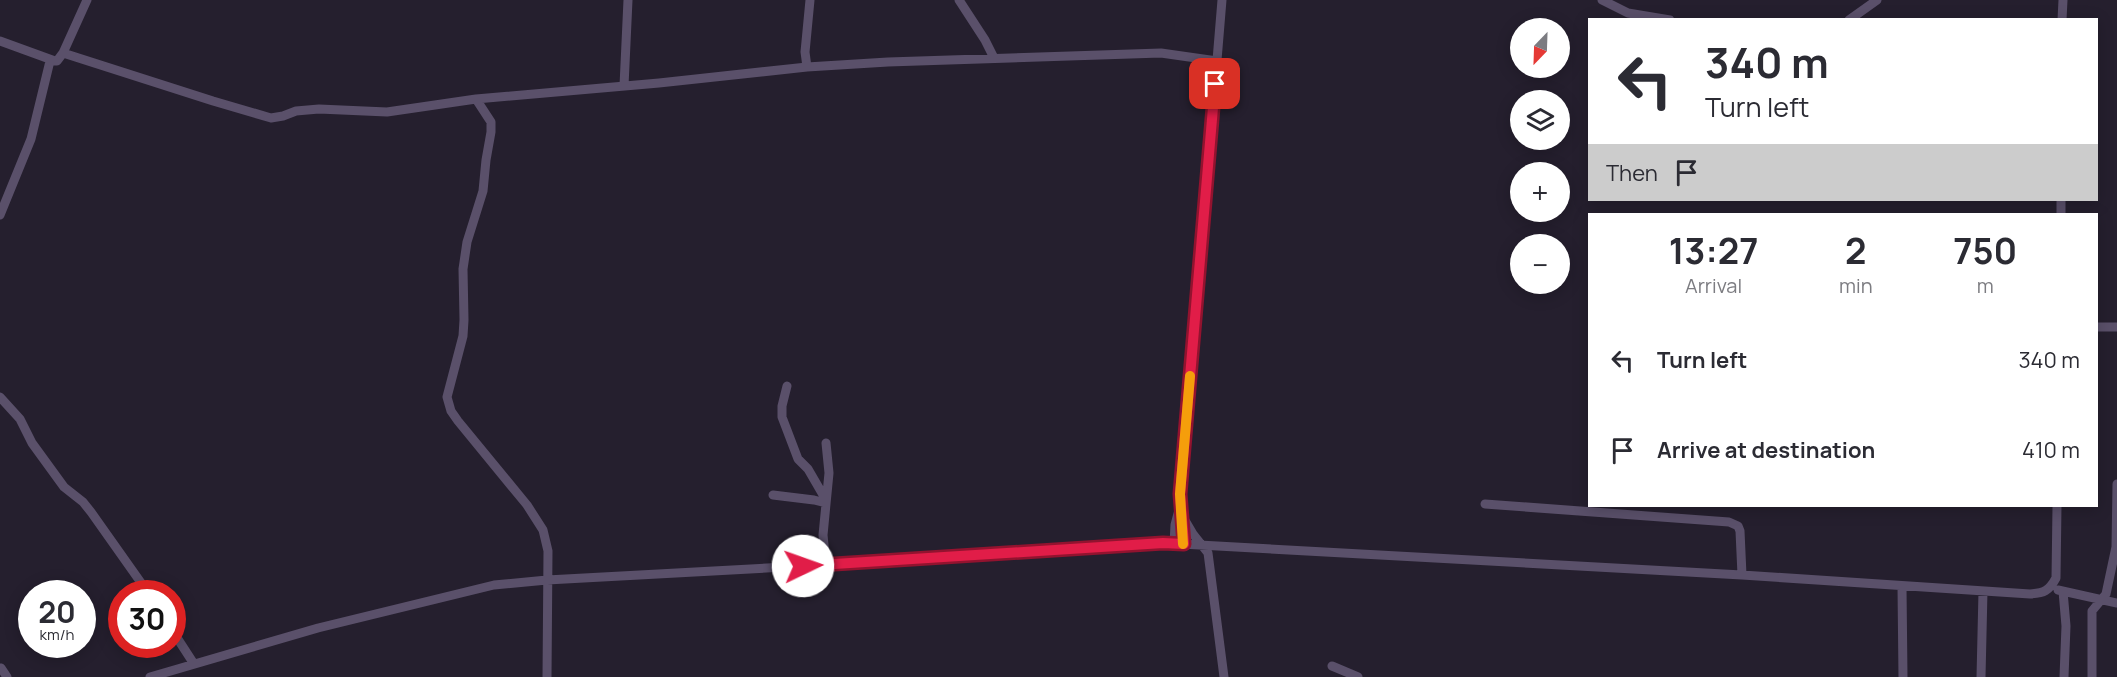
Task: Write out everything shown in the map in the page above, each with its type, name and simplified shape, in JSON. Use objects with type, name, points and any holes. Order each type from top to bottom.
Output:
[{"type":"street","points":[[57,62],[87,0]]},
{"type":"street","points":[[624,86],[628,0]]},
{"type":"street","points":[[807,67],[805,52],[810,0]]},
{"type":"street","points":[[959,0],[994,58]]},
{"type":"street","points":[[1163,543],[1175,525],[1180,506],[1222,0]]},
{"type":"street","points":[[1602,0],[1628,13],[1658,18]]},
{"type":"street","points":[[1852,18],[1877,0]]},
{"type":"street","points":[[2062,0],[2062,18]]},
{"type":"street","points":[[0,41],[57,62]]},
{"type":"street","points":[[63,53],[271,117],[283,116],[296,111],[319,109],[387,112],[476,99],[807,67],[1161,53],[1217,61]]},
{"type":"street","points":[[0,215],[31,139],[50,61],[57,62]]},
{"type":"street","points":[[476,99],[490,122],[491,132],[483,191],[467,242],[463,269],[463,336],[447,397],[451,411],[458,421],[527,505],[543,530],[548,551],[547,677]]},
{"type":"street","points":[[2098,327],[2117,327]]},
{"type":"street","points":[[787,386],[782,417],[798,459],[808,469],[826,502]]},
{"type":"street","points":[[0,397],[20,419],[32,443],[64,487],[83,502],[97,519],[139,580]]},
{"type":"street","points":[[826,443],[829,473],[823,536],[826,565]]},
{"type":"street","points":[[2092,677],[2092,611],[2106,594],[2116,547],[2117,484]]},
{"type":"street","points":[[773,495],[826,502]]},
{"type":"street","points":[[1485,504],[1730,522],[1738,526],[1740,531],[1742,575]]},
{"type":"street","points":[[1180,506],[1192,534],[1208,553],[1224,677]]},
{"type":"street","points":[[150,677],[318,628],[483,588],[548,580],[1163,543],[2043,593],[2050,588],[2056,578],[2057,507]]},
{"type":"street","points":[[1179,544],[1183,517]]},
{"type":"street","points":[[1175,525],[1179,544]]},
{"type":"street","points":[[1902,586],[1903,677]]},
{"type":"street","points":[[2050,588],[2117,603]]},
{"type":"street","points":[[1981,677],[1983,591]]},
{"type":"street","points":[[2063,591],[2066,626],[2064,677]]},
{"type":"street","points":[[186,652],[194,664]]},
{"type":"street","points":[[1332,666],[1358,677]]},
{"type":"slow traffic","points":[[1183,544],[1184,528],[1180,494],[1190,376]]},
{"type":"route","points":[[803,566],[1076,548],[1184,544],[1180,494],[1215,84]]}]
